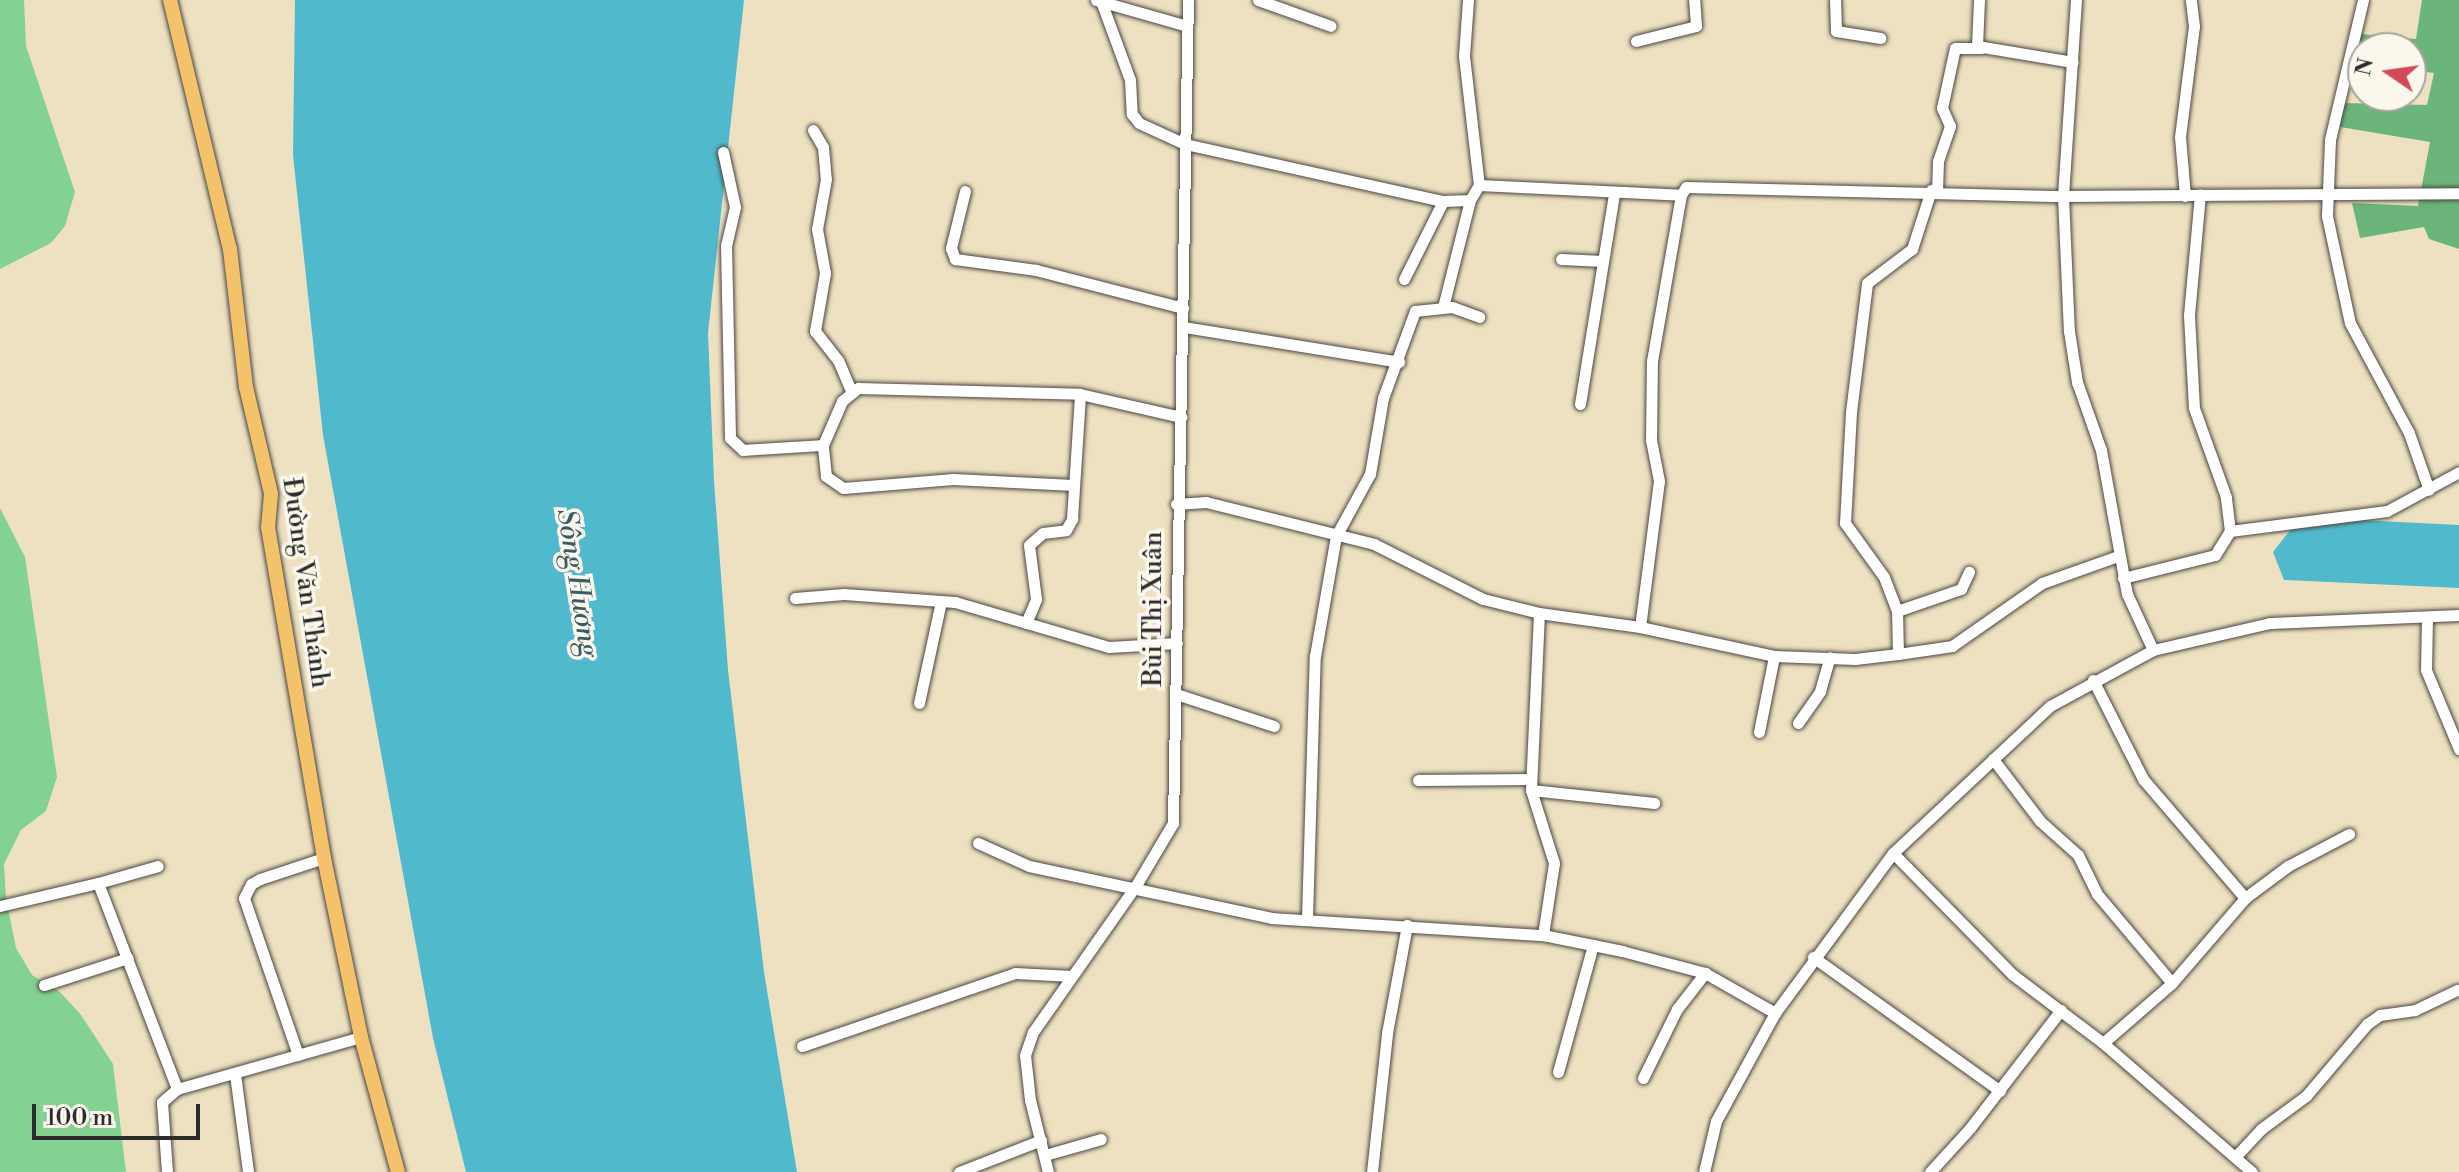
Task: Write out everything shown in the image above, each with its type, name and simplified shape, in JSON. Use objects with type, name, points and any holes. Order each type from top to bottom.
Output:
[{"type":"main road","name":"Đường Văn Thánh","points":[[170,0],[230,249],[246,387],[271,494],[268,527],[324,858],[361,1037],[398,1172]]},
{"type":"street","points":[[1098,0],[1187,26]]},
{"type":"street","points":[[1098,0],[1130,80],[1132,114],[1139,123],[1185,144],[1443,201],[1470,200]]},
{"type":"street","name":"Bùi Thị Xuân","points":[[1048,1172],[1025,1055],[1033,1032],[1135,887],[1173,823],[1176,504],[1184,327],[1188,0]]},
{"type":"street","points":[[1258,0],[1331,26]]},
{"type":"street","points":[[1443,307],[1470,200],[1479,185],[1464,56],[1468,0]]},
{"type":"street","points":[[1636,41],[1696,26],[1694,0]]},
{"type":"street","points":[[1835,0],[1836,31],[1880,38]]},
{"type":"street","points":[[1979,0],[1974,38],[1981,48]]},
{"type":"street","points":[[2076,0],[2063,196],[2069,331],[2077,382],[2101,450],[2123,578],[2153,650]]},
{"type":"street","points":[[2185,196],[2180,137],[2194,26],[2191,0]]},
{"type":"street","points":[[2363,0],[2332,130],[2326,194],[2350,323],[2409,433],[2429,490]]},
{"type":"street","points":[[1898,654],[1897,611],[1884,577],[1845,523],[1851,412],[1867,283],[1912,249],[1934,190],[1938,161],[1950,126],[1942,108],[1955,48],[1981,48],[2073,62]]},
{"type":"street","points":[[813,130],[823,147],[826,179],[817,229],[825,273],[815,331],[838,360],[851,391]]},
{"type":"street","points":[[723,152],[735,207],[726,254],[730,438],[743,450],[823,445]]},
{"type":"street","points":[[1479,185],[1681,195]]},
{"type":"street","points":[[1640,627],[1659,481],[1651,440],[1652,361],[1681,195],[1686,187],[1934,190],[2063,196],[2459,193]]},
{"type":"street","points":[[965,191],[951,248],[955,259],[1036,270],[1183,308]]},
{"type":"street","points":[[1580,404],[1614,193]]},
{"type":"street","points":[[2123,578],[2215,555],[2230,531],[2226,497],[2194,408],[2189,315],[2200,194]]},
{"type":"street","points":[[1404,279],[1443,201]]},
{"type":"street","points":[[1561,259],[1603,261]]},
{"type":"street","points":[[1307,918],[1315,656],[1336,536],[1370,474],[1383,398],[1399,362],[1415,311],[1443,307],[1479,317]]},
{"type":"street","points":[[1184,327],[1399,362]]},
{"type":"street","points":[[851,391],[1080,394],[1181,417]]},
{"type":"street","points":[[851,391],[823,445],[826,476],[843,488],[953,479],[1073,485]]},
{"type":"street","points":[[1026,623],[1036,599],[1029,545],[1043,533],[1070,526],[1080,394]]},
{"type":"street","points":[[2230,531],[2387,511],[2459,472]]},
{"type":"street","points":[[1176,504],[1206,502],[1374,544],[1483,599],[1539,613],[1640,627],[1774,656],[1898,654],[1952,646],[2042,583],[2118,556]]},
{"type":"street","points":[[1897,611],[1961,589],[1969,572]]},
{"type":"street","points":[[795,598],[844,594],[941,601],[979,606],[1109,647],[1177,643]]},
{"type":"street","points":[[919,703],[941,601]]},
{"type":"street","points":[[1539,613],[1531,784],[1554,863],[1543,935]]},
{"type":"street","points":[[1704,1172],[1716,1121],[1775,1013],[1813,957],[1893,853],[2050,706],[2153,650],[2270,623],[2375,615],[2427,618],[2459,615]]},
{"type":"street","points":[[2427,618],[2426,670],[2459,749]]},
{"type":"street","points":[[1759,732],[1774,656]]},
{"type":"street","points":[[1798,723],[1820,691],[1830,657]]},
{"type":"street","points":[[2093,680],[2143,779],[2245,898]]},
{"type":"street","points":[[1176,694],[1274,726]]},
{"type":"street","points":[[1993,759],[2030,810],[2078,855],[2097,894],[2172,983]]},
{"type":"street","points":[[1418,780],[1531,784],[1654,803]]},
{"type":"street","points":[[2103,1043],[2172,983],[2245,898],[2288,866],[2349,834]]},
{"type":"street","points":[[978,843],[1029,866],[1271,918],[1543,935],[1593,945],[1705,973],[1775,1013]]},
{"type":"street","points":[[1893,853],[2013,975],[2103,1043],[2252,1172]]},
{"type":"street","points":[[298,1055],[244,898],[251,884],[260,879],[324,858]]},
{"type":"street","points":[[0,906],[158,866]]},
{"type":"street","points":[[98,883],[177,1089]]},
{"type":"street","points":[[1372,1172],[1387,1033],[1407,925]]},
{"type":"street","points":[[1558,1072],[1593,945]]},
{"type":"street","points":[[1813,957],[2000,1091]]},
{"type":"street","points":[[44,985],[128,958]]},
{"type":"street","points":[[802,1046],[1007,975],[1042,971],[1072,976]]},
{"type":"street","points":[[1643,1078],[1677,1009],[1705,973]]},
{"type":"street","points":[[2236,1156],[2261,1129],[2306,1096],[2367,1024],[2380,1015],[2415,1010],[2457,990]]},
{"type":"street","points":[[1930,1172],[2000,1091],[2061,1010]]},
{"type":"street","points":[[167,1172],[162,1102],[177,1089],[361,1037]]},
{"type":"street","points":[[235,1074],[248,1172]]},
{"type":"street","points":[[1045,1155],[1101,1139]]},
{"type":"street","points":[[959,1172],[1041,1140]]},
{"type":"green space","points":[[0,0],[24,0],[26,46],[75,192],[65,226],[51,243],[0,269]]},
{"type":"green space","points":[[2422,0],[2459,0],[2459,249],[2429,239],[2424,227],[2360,238],[2352,203],[2418,206],[2430,142],[2340,127],[2342,103],[2347,103],[2347,112],[2427,112],[2434,73],[2427,72],[2427,32],[2417,32]]},
{"type":"green space","points":[[0,508],[25,557],[57,777],[46,811],[21,830],[4,864],[6,898],[16,948],[32,975],[60,992],[81,1015],[113,1064],[126,1172],[0,1172]]},
{"type":"water","name":"Sông Hương","points":[[295,0],[744,0],[708,333],[714,481],[728,670],[764,972],[797,1172],[466,1172],[433,1038],[323,435],[293,155]]},
{"type":"water","points":[[2358,520],[2459,525],[2459,588],[2284,580],[2273,552],[2291,529]]}]
